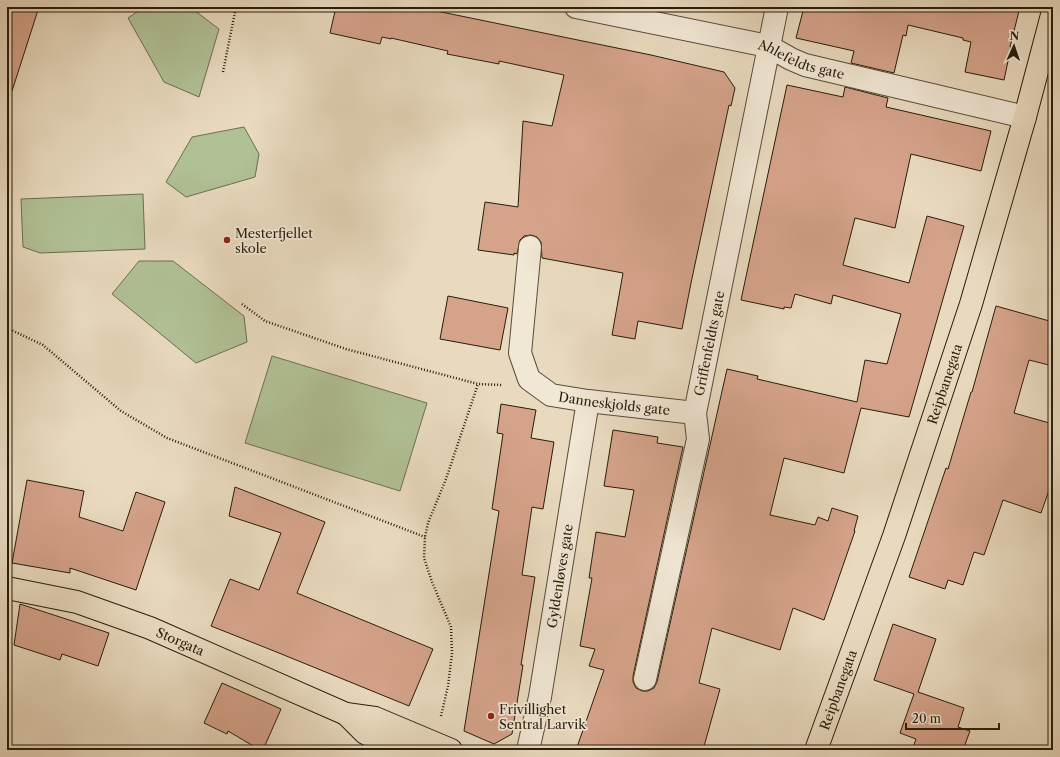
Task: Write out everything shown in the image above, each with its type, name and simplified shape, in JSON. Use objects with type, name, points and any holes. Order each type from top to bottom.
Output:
[{"type":"main road","name":"Reipbanegata","points":[[816,750],[894,536],[972,304],[1025,117],[1053,11]]},
{"type":"main road","name":"Storgata","points":[[7,588],[77,602],[150,628],[346,714],[374,718],[451,750]]},
{"type":"main road","name":"Storgata","points":[[346,714],[365,733],[402,750]]},
{"type":"street","name":"Ahlefeldts gate","points":[[576,7],[768,46],[805,65],[1025,117]]},
{"type":"street","name":"Griffenfeldts gate","points":[[645,679],[698,439],[695,413],[777,7]]},
{"type":"street","points":[[529,379],[520,353],[530,247]]},
{"type":"street","name":"Danneskjolds gate","points":[[529,379],[551,395],[588,401],[695,413]]},
{"type":"street","name":"Gyldenløves gate","points":[[528,750],[540,697],[588,401]]},
{"type":"path","points":[[223,72],[236,7]]},
{"type":"path","points":[[242,304],[265,321],[346,348],[478,384],[509,386],[529,379]]},
{"type":"path","points":[[7,328],[43,345],[121,411],[167,438],[425,537]]},
{"type":"path","points":[[440,719],[448,686],[451,660],[451,627],[424,558],[425,537],[428,523],[446,479],[478,384]]},
{"type":"green space","points":[[144,7],[190,7],[219,29],[199,97],[164,82],[128,18]]},
{"type":"green space","points":[[244,127],[259,154],[255,177],[186,197],[166,182],[192,137]]},
{"type":"green space","points":[[143,194],[145,249],[40,253],[23,247],[21,199]]},
{"type":"green space","points":[[139,261],[173,261],[244,316],[247,342],[196,363],[112,294]]},
{"type":"green space","points":[[272,356],[427,403],[400,491],[245,443]]},
{"type":"building","points":[[7,7],[39,7],[12,91],[7,91]]},
{"type":"building","points":[[336,7],[417,7],[651,55],[724,72],[735,88],[731,106],[729,105],[682,329],[638,321],[635,339],[612,335],[623,273],[542,258],[541,242],[537,237],[531,235],[524,236],[520,240],[517,254],[514,253],[514,255],[478,250],[485,202],[518,207],[523,121],[552,126],[564,75],[499,61],[499,64],[447,54],[448,51],[391,38],[382,37],[380,44],[330,33]]},
{"type":"building","points":[[804,7],[1020,7],[1010,47],[1004,80],[965,72],[971,42],[963,40],[963,38],[908,25],[906,36],[903,35],[894,73],[851,63],[854,51],[796,38]]},
{"type":"building","points":[[787,85],[843,97],[845,87],[888,98],[886,107],[991,131],[981,171],[911,154],[895,228],[855,218],[843,265],[909,283],[927,216],[964,226],[909,417],[861,408],[844,473],[784,458],[770,515],[815,525],[818,517],[828,521],[832,508],[858,516],[855,531],[824,620],[793,608],[780,650],[712,628],[699,683],[720,689],[703,750],[576,750],[604,670],[589,666],[595,649],[580,646],[592,578],[589,578],[596,532],[625,537],[634,490],[604,486],[613,430],[658,437],[657,443],[683,447],[633,676],[633,682],[636,688],[642,691],[648,691],[654,688],[657,682],[727,369],[758,376],[757,379],[857,402],[865,360],[887,364],[901,314],[833,295],[831,304],[795,294],[791,308],[784,307],[784,309],[741,300]]},
{"type":"building","points":[[448,296],[508,308],[500,350],[440,339]]},
{"type":"building","points":[[996,306],[1053,322],[1053,366],[1029,360],[1014,413],[1053,424],[1053,479],[1041,513],[1003,500],[984,555],[974,552],[963,585],[948,580],[945,589],[909,577],[946,468],[948,469],[972,392]]},
{"type":"building","points":[[501,404],[536,410],[531,438],[554,442],[543,509],[532,507],[522,575],[535,577],[512,734],[494,744],[464,731],[499,511],[492,509],[503,434],[497,433]]},
{"type":"building","points":[[27,480],[84,491],[79,517],[123,531],[136,492],[165,502],[136,590],[70,568],[70,573],[12,563]]},
{"type":"building","points":[[235,487],[325,522],[297,593],[433,649],[409,706],[211,626],[230,579],[259,590],[281,533],[229,516]]},
{"type":"building","points":[[20,604],[109,633],[98,666],[62,654],[60,660],[14,645]]},
{"type":"building","points":[[893,624],[936,639],[918,692],[964,708],[958,727],[970,731],[963,750],[912,750],[916,739],[900,733],[914,694],[874,680]]},
{"type":"building","points":[[222,683],[281,709],[263,750],[260,750],[228,731],[227,734],[204,723]]},
{"type":"place","name":"Mesterfjellet skole","points":[[227,240]]},
{"type":"place","name":"Frivillighet Sentral Larvik","points":[[491,716]]}]
